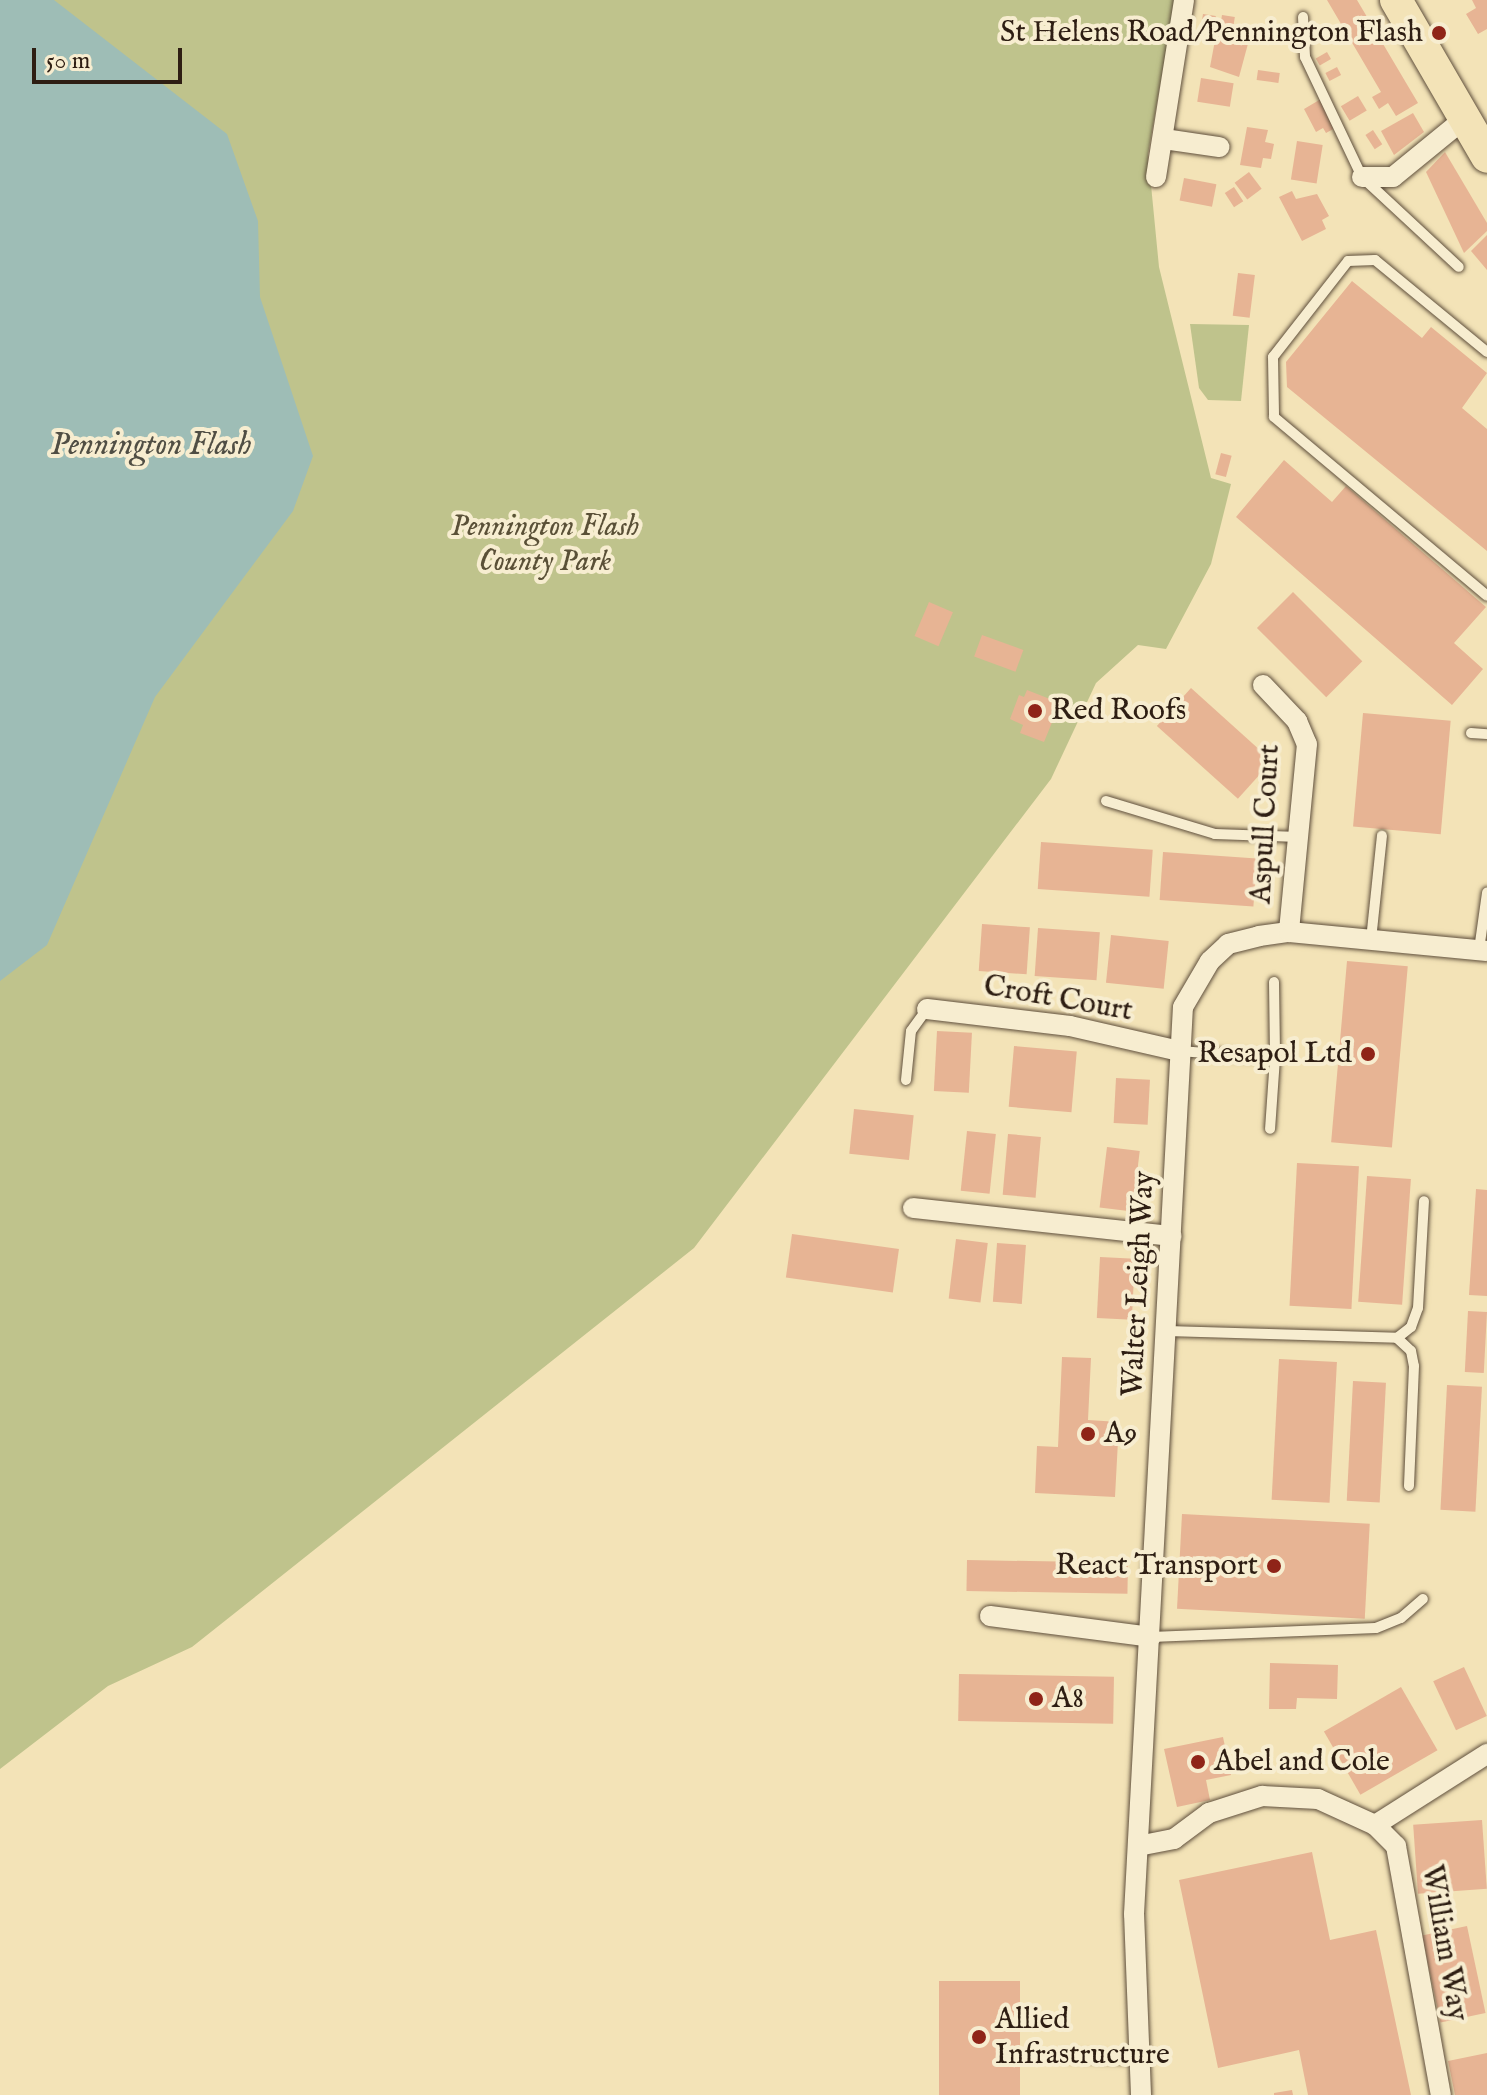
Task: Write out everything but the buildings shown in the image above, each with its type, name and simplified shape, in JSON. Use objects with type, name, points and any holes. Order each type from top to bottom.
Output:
[{"type":"main road","points":[[1396,0],[1487,157]]},
{"type":"street","points":[[1156,177],[1184,0]]},
{"type":"street","points":[[1362,177],[1393,177],[1464,119]]},
{"type":"street","points":[[1164,139],[1219,147]]},
{"type":"street","name":"Aspull Court","points":[[1263,685],[1297,721],[1307,744],[1289,932]]},
{"type":"street","name":"Walter Leigh Way","points":[[1141,2095],[1134,1914],[1183,1007],[1210,961],[1228,944],[1289,932],[1483,950]]},
{"type":"street","name":"Croft Court","points":[[927,1009],[1070,1026],[1179,1051]]},
{"type":"street","points":[[913,1208],[1171,1236]]},
{"type":"street","points":[[990,1616],[1151,1637]]},
{"type":"street","points":[[1375,1825],[1427,1788],[1487,1754]]},
{"type":"street","name":"William Way","points":[[1138,1846],[1174,1839],[1209,1813],[1262,1796],[1318,1799],[1375,1825],[1396,1846],[1441,2095]]},
{"type":"lane","points":[[1303,17],[1305,57],[1362,177],[1459,267]]},
{"type":"lane","points":[[1487,352],[1375,260],[1348,261],[1273,357],[1274,417],[1487,596]]},
{"type":"lane","points":[[1471,733],[1487,734]]},
{"type":"lane","points":[[1106,801],[1215,834],[1299,837]]},
{"type":"lane","points":[[1371,940],[1382,836]]},
{"type":"lane","points":[[1483,950],[1487,893]]},
{"type":"lane","points":[[1270,1129],[1275,1058],[1274,982]]},
{"type":"lane","points":[[906,1080],[911,1031],[927,1009]]},
{"type":"lane","points":[[1179,1051],[1275,1058]]},
{"type":"lane","points":[[1167,1331],[1397,1338],[1411,1327],[1418,1308],[1424,1201]]},
{"type":"lane","points":[[1397,1338],[1411,1351],[1414,1366],[1409,1486]]},
{"type":"lane","points":[[1151,1637],[1376,1628],[1401,1618],[1423,1599]]},
{"type":"lane","points":[[1064,2056],[1140,2059]]},
{"type":"green space","name":"Pennington Flash County Park","points":[[0,0],[1175,0],[1148,154],[1159,267],[1211,478],[1231,484],[1211,564],[1166,649],[1138,645],[1096,683],[1051,779],[694,1248],[192,1647],[108,1686],[0,1769]]},
{"type":"green space","points":[[1190,324],[1249,325],[1241,401],[1208,400],[1199,388]]},
{"type":"water","name":"Pennington Flash","points":[[0,0],[54,0],[227,134],[258,221],[260,297],[313,456],[293,511],[155,697],[47,945],[0,981]]},
{"type":"place","name":"St Helens Road/Pennington Flash","points":[[1439,33]]},
{"type":"place","name":"Red Roofs","points":[[1035,711]]},
{"type":"place","name":"Resapol Ltd","points":[[1368,1054]]},
{"type":"place","name":"A9","points":[[1088,1434]]},
{"type":"place","name":"React Transport","points":[[1274,1566]]},
{"type":"place","name":"A8","points":[[1036,1699]]},
{"type":"place","name":"Abel and Cole","points":[[1198,1762]]},
{"type":"place","name":"Allied Infrastructure","points":[[979,2037]]}]
